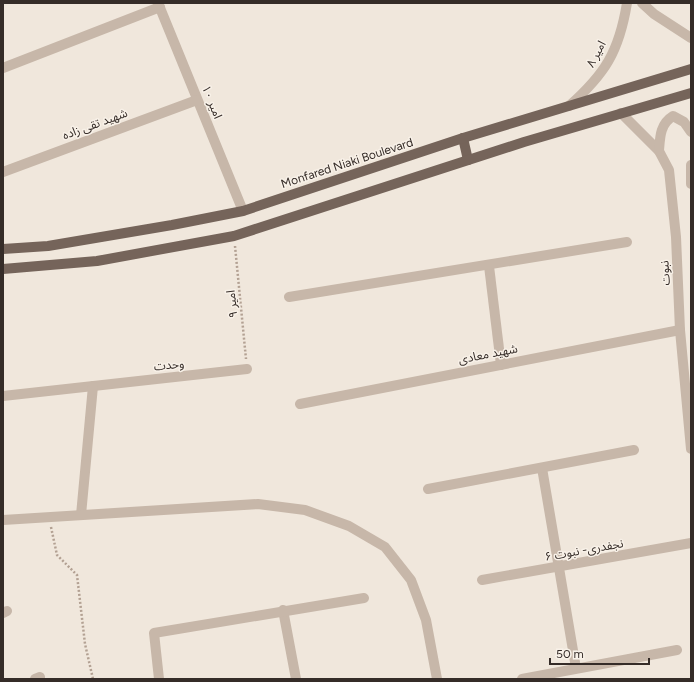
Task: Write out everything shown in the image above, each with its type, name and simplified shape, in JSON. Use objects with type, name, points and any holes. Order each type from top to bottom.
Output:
[{"type":"main road","name":"Monfared Niaki Boulevard","points":[[3,249],[48,246],[172,225],[243,211],[463,138],[691,69]]},
{"type":"main road","points":[[3,269],[97,260],[234,236],[621,112],[691,93]]},
{"type":"main road","points":[[463,138],[468,160]]},
{"type":"street","name":"امیر ۸","points":[[569,106],[590,87],[608,64],[622,28],[627,3]]},
{"type":"street","points":[[642,3],[660,18],[691,38]]},
{"type":"street","points":[[3,68],[159,5]]},
{"type":"street","name":"امیر ۱۰","points":[[159,5],[243,211]]},
{"type":"street","name":"شهید تقی زاده","points":[[3,172],[197,100]]},
{"type":"street","name":"نبوت","points":[[621,112],[659,151],[669,170],[676,237],[680,330],[691,449]]},
{"type":"street","points":[[659,151],[661,129],[666,120],[673,116],[684,122],[691,132]]},
{"type":"street","points":[[691,165],[691,184]]},
{"type":"street","points":[[289,297],[489,266],[627,242]]},
{"type":"street","points":[[489,266],[501,365]]},
{"type":"street","name":"شهید معادی","points":[[300,404],[680,330]]},
{"type":"street","name":"وحدت","points":[[3,396],[247,369]]},
{"type":"street","points":[[81,516],[93,386]]},
{"type":"street","points":[[428,489],[634,450]]},
{"type":"street","points":[[542,468],[576,668]]},
{"type":"street","points":[[3,520],[258,504],[304,510],[349,526],[385,548],[411,580],[426,620],[437,679]]},
{"type":"street","name":"نجفدری- نبوت ۶","points":[[482,580],[559,568],[691,543]]},
{"type":"street","points":[[159,679],[154,633],[283,610],[364,598]]},
{"type":"street","points":[[283,610],[296,679]]},
{"type":"street","points":[[522,679],[677,650]]},
{"type":"path","name":"امیر ۹","points":[[234,236],[247,369]]},
{"type":"path","points":[[48,517],[57,555],[77,575],[85,644],[93,679]]}]
